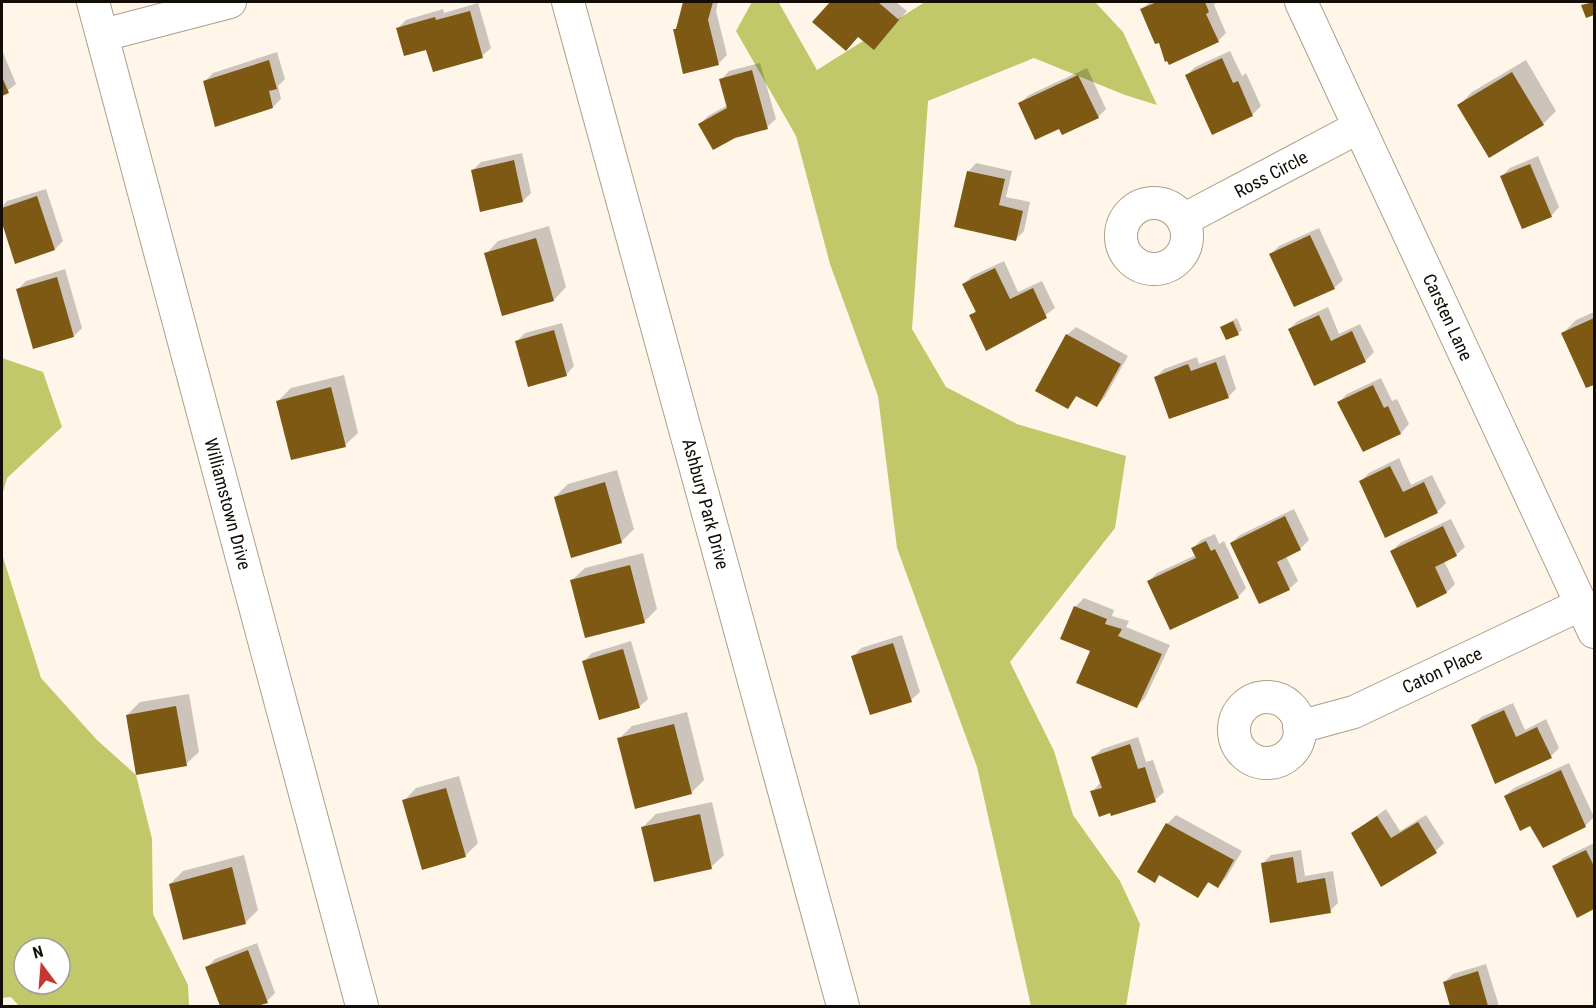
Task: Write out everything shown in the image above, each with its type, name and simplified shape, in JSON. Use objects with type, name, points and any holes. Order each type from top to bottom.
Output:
[{"type":"street","name":"Williamstown Drive","points":[[93,2],[362,1006]]},
{"type":"street","points":[[103,35],[230,2]]},
{"type":"street","name":"Ashbury Park Drive","points":[[568,2],[843,1006]]},
{"type":"street","name":"Carsten Lane","points":[[1301,2],[1588,618]]},
{"type":"street","name":"Ross Circle","points":[[1183,220],[1359,127]]},
{"type":"street","name":"Caton Place","points":[[1299,727],[1354,712],[1588,618]]},
{"type":"green space","points":[[752,2],[779,3],[817,70],[925,2],[1095,2],[1123,32],[1157,105],[1125,95],[1034,58],[928,101],[912,329],[946,387],[1017,424],[1126,456],[1115,528],[1010,662],[1054,751],[1073,815],[1120,881],[1140,924],[1126,1006],[1031,1006],[977,767],[897,548],[878,396],[830,264],[796,136],[736,31]]},
{"type":"green space","points":[[2,358],[43,372],[62,427],[7,478],[2,495]]},
{"type":"green space","points":[[2,554],[41,678],[97,740],[136,775],[152,839],[153,914],[188,985],[189,1006],[19,1006],[11,997],[2,998]]},
{"type":"building","points":[[683,2],[713,2],[708,20],[719,65],[683,74],[673,29],[676,29]]},
{"type":"building","points":[[830,2],[878,2],[899,20],[874,50],[858,37],[846,51],[812,22]]},
{"type":"building","points":[[1157,2],[1205,2],[1209,12],[1206,14],[1219,42],[1169,65],[1167,61],[1165,62],[1159,43],[1155,44],[1140,9]]},
{"type":"building","points":[[1594,2],[1594,15],[1586,18],[1581,5]]},
{"type":"building","points":[[470,11],[483,58],[433,72],[426,50],[404,56],[396,28],[435,17],[436,20]]},
{"type":"building","points":[[1222,58],[1233,83],[1238,81],[1253,116],[1212,135],[1185,75]]},
{"type":"building","points":[[269,60],[277,89],[269,91],[273,108],[215,127],[203,81]]},
{"type":"building","points":[[752,70],[768,129],[735,138],[713,150],[698,124],[727,108],[719,79]]},
{"type":"building","points":[[1512,72],[1544,125],[1489,158],[1457,105]]},
{"type":"building","points":[[1078,75],[1099,118],[1062,135],[1059,129],[1035,140],[1018,103]]},
{"type":"building","points":[[2,77],[9,93],[2,96]]},
{"type":"building","points":[[514,160],[523,202],[480,212],[471,170]]},
{"type":"building","points":[[1530,164],[1552,217],[1522,229],[1500,176]]},
{"type":"building","points":[[967,171],[1005,179],[999,205],[1023,211],[1016,241],[954,227]]},
{"type":"building","points":[[37,196],[55,250],[15,264],[2,223],[2,208]]},
{"type":"building","points":[[1310,235],[1335,289],[1294,307],[1269,254]]},
{"type":"building","points":[[536,238],[554,301],[502,316],[484,253]]},
{"type":"building","points":[[995,268],[1010,299],[1033,288],[1047,318],[986,351],[969,315],[976,312],[962,284]]},
{"type":"building","points":[[57,277],[74,337],[33,349],[16,289]]},
{"type":"building","points":[[1319,315],[1331,341],[1352,331],[1366,362],[1314,386],[1288,329]]},
{"type":"building","points":[[1594,318],[1594,385],[1586,388],[1561,333]]},
{"type":"building","points":[[1233,321],[1239,335],[1226,340],[1220,327]]},
{"type":"building","points":[[554,330],[567,376],[528,387],[515,341]]},
{"type":"building","points":[[1066,334],[1121,364],[1097,407],[1076,396],[1068,409],[1035,391]]},
{"type":"building","points":[[1216,362],[1229,398],[1169,419],[1154,377],[1188,364],[1191,371]]},
{"type":"building","points":[[1373,385],[1384,408],[1388,406],[1401,434],[1363,452],[1337,402]]},
{"type":"building","points":[[331,387],[346,447],[291,460],[276,401]]},
{"type":"building","points":[[1390,466],[1403,492],[1424,482],[1438,513],[1385,538],[1359,481]]},
{"type":"building","points":[[605,482],[622,543],[571,558],[554,497]]},
{"type":"building","points":[[1285,516],[1301,550],[1277,562],[1290,590],[1259,604],[1230,543]]},
{"type":"building","points":[[1443,526],[1457,556],[1435,567],[1447,593],[1417,608],[1390,551]]},
{"type":"building","points":[[1206,541],[1211,551],[1215,549],[1239,598],[1170,630],[1147,581],[1196,558],[1191,548]]},
{"type":"building","points":[[630,565],[645,623],[585,638],[570,580]]},
{"type":"building","points":[[1074,606],[1107,619],[1105,624],[1122,629],[1118,636],[1162,654],[1137,708],[1076,683],[1090,651],[1060,639]]},
{"type":"building","points":[[893,643],[912,702],[870,715],[851,656]]},
{"type":"building","points":[[623,649],[640,708],[599,720],[582,661]]},
{"type":"building","points":[[176,706],[187,766],[136,775],[126,715]]},
{"type":"building","points":[[1504,710],[1516,737],[1537,727],[1552,758],[1495,784],[1471,725]]},
{"type":"building","points":[[674,724],[692,794],[635,809],[617,738]]},
{"type":"building","points":[[1130,744],[1138,769],[1145,767],[1156,802],[1111,816],[1110,813],[1099,817],[1090,791],[1102,788],[1091,757]]},
{"type":"building","points":[[1561,770],[1586,827],[1543,848],[1530,826],[1520,831],[1504,796]]},
{"type":"building","points":[[446,788],[466,857],[422,870],[402,800]]},
{"type":"building","points":[[700,814],[712,869],[654,882],[641,827]]},
{"type":"building","points":[[1377,816],[1391,838],[1418,822],[1437,853],[1381,887],[1351,833]]},
{"type":"building","points":[[1166,823],[1234,860],[1218,888],[1208,882],[1198,898],[1159,875],[1155,883],[1137,872]]},
{"type":"building","points":[[1586,850],[1594,866],[1594,909],[1577,918],[1552,866]]},
{"type":"building","points":[[1293,857],[1297,883],[1325,878],[1331,913],[1270,923],[1261,863]]},
{"type":"building","points":[[232,867],[246,924],[183,940],[169,884]]},
{"type":"building","points":[[248,950],[268,1003],[257,1006],[220,1006],[205,967]]},
{"type":"building","points":[[1478,971],[1488,1006],[1450,1006],[1443,982]]}]
